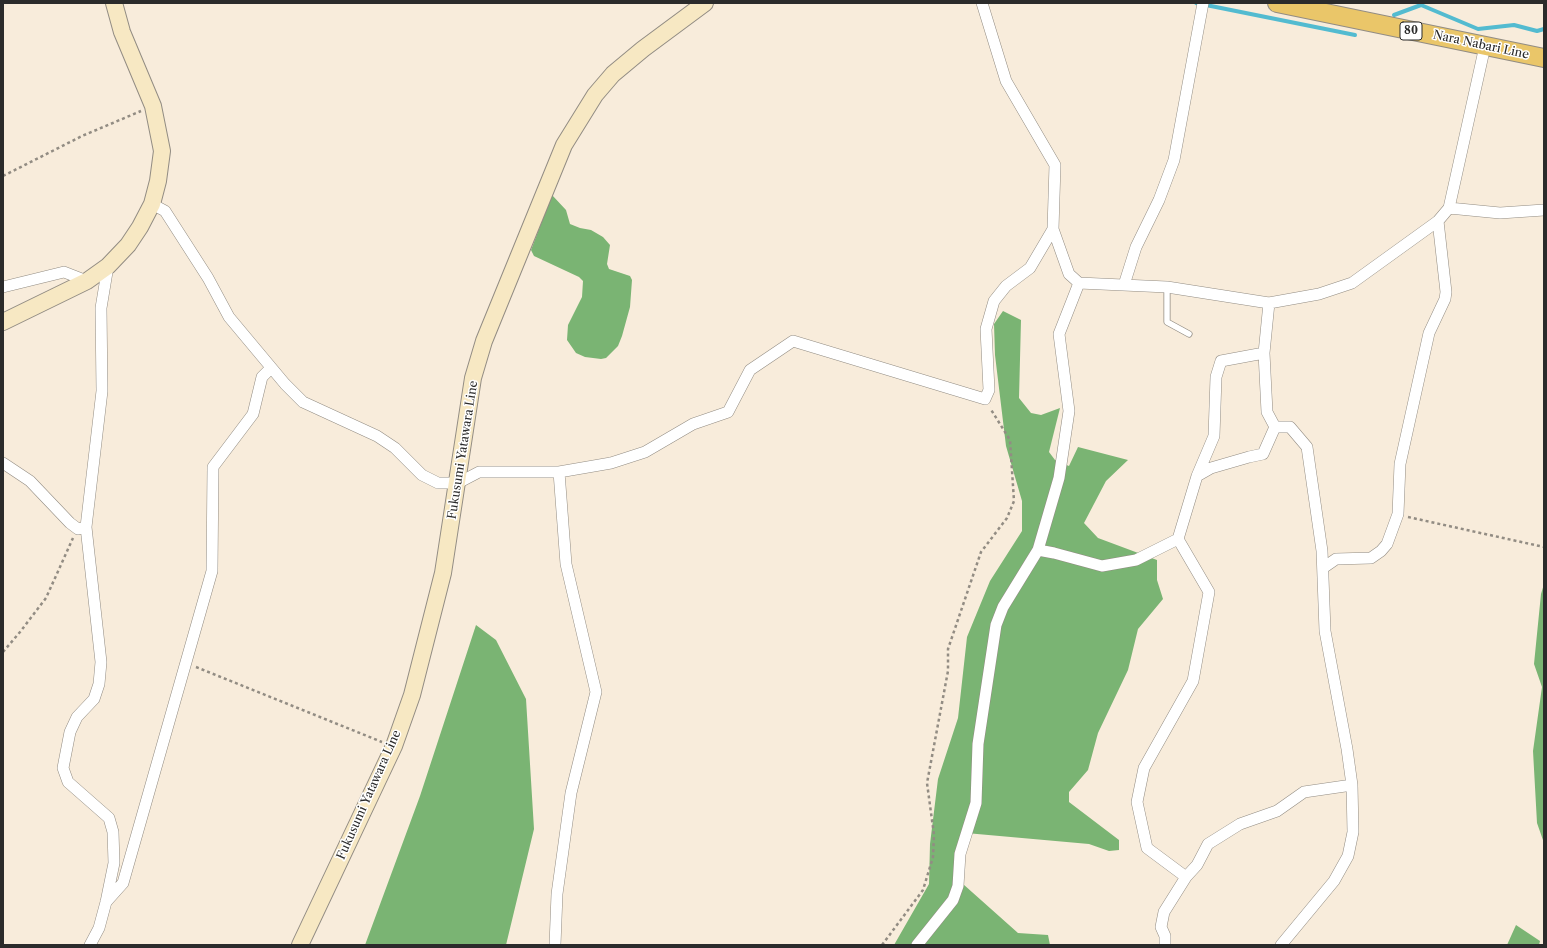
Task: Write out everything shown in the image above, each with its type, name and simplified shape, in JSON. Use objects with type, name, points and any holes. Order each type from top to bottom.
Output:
[{"type":"main road","points":[[3,322],[87,281],[108,266],[128,244],[140,227],[152,204],[158,181],[162,151],[153,106],[122,32],[114,3]]},
{"type":"main road","name":"Fukusumi Yatawara Line","points":[[300,945],[394,746],[412,695],[443,573],[473,378],[484,341],[564,145],[595,95],[613,74],[643,49],[705,3]]},
{"type":"main road","name":"Nara Nabari Line","points":[[1277,3],[1544,58]]},
{"type":"street","points":[[982,3],[1006,81],[1055,165],[1053,229],[1070,274],[1079,283],[1167,287],[1269,303],[1319,294],[1352,283],[1438,220],[1450,208],[1485,46]]},
{"type":"street","points":[[1124,285],[1136,247],[1159,200],[1174,160],[1203,3]]},
{"type":"street","points":[[152,204],[165,211],[208,278],[229,317],[271,368],[303,402],[377,436],[395,448],[422,475],[438,483],[458,483],[479,472],[559,472],[611,463],[645,452],[693,424],[728,412],[750,370],[793,341],[985,399],[990,390],[986,329],[994,301],[1006,286],[1030,268],[1053,229]]},
{"type":"street","points":[[1450,208],[1500,213],[1544,210]]},
{"type":"street","points":[[1323,568],[1336,559],[1371,558],[1381,551],[1387,544],[1398,514],[1400,464],[1429,334],[1445,299],[1446,292],[1438,220]]},
{"type":"street","points":[[90,945],[99,928],[114,863],[113,832],[109,818],[68,782],[63,768],[70,732],[77,717],[94,699],[99,684],[101,670],[82,528],[102,391],[101,308],[108,266]]},
{"type":"street","points":[[3,287],[64,272],[87,281]]},
{"type":"street","points":[[917,945],[953,900],[958,886],[960,854],[976,803],[978,744],[996,625],[1004,607],[1038,550],[1059,478],[1069,411],[1059,334],[1079,283]]},
{"type":"street","points":[[1269,303],[1264,353],[1267,412],[1275,427]]},
{"type":"street","points":[[1038,550],[1102,566],[1136,560],[1178,539],[1197,476],[1214,436],[1216,377],[1221,361],[1264,353]]},
{"type":"street","points":[[106,902],[123,883],[212,571],[213,467],[253,414],[262,377],[271,368]]},
{"type":"street","points":[[1197,476],[1211,468],[1249,456],[1263,454],[1275,427]]},
{"type":"street","points":[[1275,427],[1290,427],[1307,447],[1322,551],[1325,631],[1352,785],[1353,832],[1348,856],[1334,881],[1281,945]]},
{"type":"street","points":[[3,463],[30,481],[70,523],[82,528]]},
{"type":"street","points":[[554,945],[557,894],[570,793],[596,692],[566,564],[559,472]]},
{"type":"street","points":[[1178,539],[1209,592],[1193,680],[1144,768],[1137,802],[1147,848],[1186,877]]},
{"type":"street","points":[[1165,945],[1165,936],[1161,927],[1164,912],[1186,877],[1197,865],[1208,844],[1240,824],[1277,811],[1304,792],[1352,785]]},
{"type":"lane","points":[[1167,287],[1167,322],[1188,334]]},
{"type":"path","points":[[3,176],[82,136],[153,106]]},
{"type":"path","points":[[882,945],[922,890],[933,857],[934,835],[927,783],[948,671],[948,649],[981,552],[1007,518],[1014,501],[1010,440],[985,399]]},
{"type":"path","points":[[1398,514],[1544,548]]},
{"type":"path","points":[[3,652],[46,598],[82,528]]},
{"type":"path","points":[[186,663],[394,746]]},
{"type":"green space","points":[[552,195],[566,210],[570,224],[591,230],[603,237],[610,245],[607,264],[609,269],[630,276],[632,280],[630,307],[622,336],[618,346],[606,358],[601,359],[585,357],[576,353],[567,340],[568,325],[582,297],[583,281],[579,277],[534,256],[531,250]]},
{"type":"green space","points":[[1003,311],[1021,320],[1019,398],[1031,413],[1041,415],[1060,408],[1049,452],[1055,460],[1069,466],[1078,447],[1128,460],[1106,481],[1084,523],[1098,538],[1157,560],[1157,580],[1163,599],[1138,629],[1128,670],[1098,733],[1088,770],[1069,792],[1069,802],[1119,840],[1119,850],[1109,851],[1089,844],[966,833],[954,876],[1018,933],[1048,935],[1050,945],[894,945],[929,884],[930,844],[938,779],[958,718],[967,637],[990,581],[1022,531],[1022,501],[1006,446],[995,355],[994,324]]},
{"type":"green space","points":[[1544,584],[1544,843],[1537,823],[1533,751],[1542,687],[1534,664],[1541,594]]},
{"type":"green space","points":[[476,625],[496,640],[526,699],[534,829],[506,945],[365,945],[420,796]]},
{"type":"green space","points":[[1516,925],[1540,941],[1539,945],[1507,945]]},
{"type":"waterway","points":[[1196,3],[1355,35]]},
{"type":"waterway","points":[[1394,15],[1421,5],[1478,29],[1514,25],[1537,31],[1544,29]]}]
